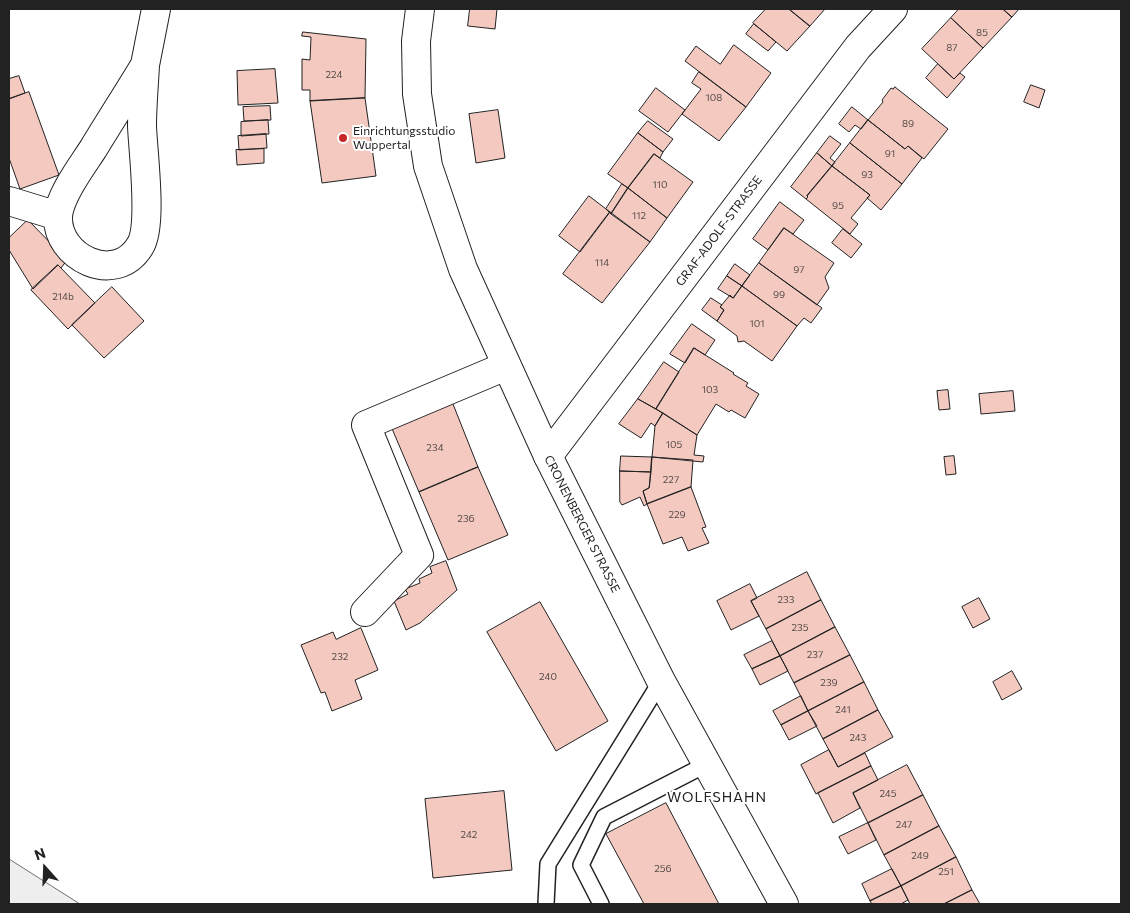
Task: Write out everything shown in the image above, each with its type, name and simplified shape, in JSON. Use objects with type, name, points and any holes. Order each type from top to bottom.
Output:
[{"type":"street","points":[[145,65],[66,192],[58,216],[61,232],[71,249],[87,262],[104,267],[127,260],[140,246],[147,226],[142,125],[145,65],[156,9]]},
{"type":"street","name":"CRONENBERGER STRASSE","points":[[420,9],[416,41],[417,94],[428,166],[463,269],[548,456],[661,681],[784,904]]},
{"type":"street","name":"GRAF-ADOLF-STRASSE","points":[[548,456],[858,47],[893,9]]},
{"type":"street","points":[[9,201],[58,216]]},
{"type":"street","points":[[365,612],[419,555],[366,425],[506,366]]},
{"type":"lane","points":[[546,904],[548,864],[661,681]]},
{"type":"lane","points":[[601,904],[581,864],[604,816],[707,764]]},
{"type":"shaded area","points":[[9,859],[80,904],[9,904]]},
{"type":"building","points":[[470,9],[497,9],[495,29],[468,26]]},
{"type":"building","points":[[766,9],[789,9],[810,26],[787,51],[753,23]]},
{"type":"building","points":[[789,9],[825,9],[810,26]]},
{"type":"building","points":[[959,9],[1003,9],[1012,17],[983,48],[951,18]]},
{"type":"building","points":[[1003,9],[1019,9],[1012,17]]},
{"type":"building","points":[[951,18],[983,48],[954,79],[922,49]]},
{"type":"building","points":[[754,24],[776,42],[768,51],[746,34]]},
{"type":"building","points":[[303,32],[366,39],[365,98],[310,101],[310,90],[302,90],[302,59],[310,60],[311,37],[302,36]]},
{"type":"building","points":[[734,45],[771,73],[746,107],[685,61],[696,46],[720,64]]},
{"type":"building","points":[[938,64],[954,79],[960,73],[965,77],[947,98],[926,78]]},
{"type":"building","points":[[275,69],[278,103],[238,105],[237,71]]},
{"type":"building","points":[[699,72],[746,107],[719,141],[682,114],[701,89],[692,83]]},
{"type":"building","points":[[19,76],[25,93],[9,99],[9,79]]},
{"type":"building","points":[[1031,85],[1045,90],[1039,108],[1024,102]]},
{"type":"building","points":[[895,87],[948,129],[924,159],[908,146],[905,149],[868,120],[883,102],[882,100],[891,88]]},
{"type":"building","points":[[656,88],[685,110],[668,132],[639,111]]},
{"type":"building","points":[[29,92],[59,175],[20,189],[9,158],[9,99]]},
{"type":"building","name":"Einrichtungsstudio Wuppertal","points":[[365,98],[376,176],[322,183],[310,101]]},
{"type":"building","points":[[270,106],[271,120],[244,121],[243,107]]},
{"type":"building","points":[[852,107],[868,120],[861,129],[855,125],[849,132],[839,124]]},
{"type":"building","points":[[498,110],[505,158],[476,163],[469,114]]},
{"type":"building","points":[[268,120],[269,134],[241,136],[241,122]]},
{"type":"building","points":[[868,120],[905,149],[908,146],[922,158],[902,184],[850,143]]},
{"type":"building","points":[[648,121],[673,139],[663,152],[638,133]]},
{"type":"building","points":[[638,133],[663,152],[660,158],[654,154],[628,188],[608,174]]},
{"type":"building","points":[[266,134],[267,148],[239,150],[238,136]]},
{"type":"building","points":[[830,136],[841,144],[830,158],[835,162],[832,166],[817,153]]},
{"type":"building","points":[[850,143],[902,184],[881,210],[867,198],[870,195],[832,166]]},
{"type":"building","points":[[264,149],[264,163],[237,165],[236,150]]},
{"type":"building","points":[[817,153],[832,166],[806,199],[791,187]]},
{"type":"building","points":[[654,154],[693,182],[667,218],[628,188]]},
{"type":"building","points":[[832,166],[870,195],[851,218],[858,224],[850,234],[806,199]]},
{"type":"building","points":[[622,184],[628,188],[611,214],[606,209]]},
{"type":"building","points":[[628,188],[667,218],[650,242],[611,214]]},
{"type":"building","points":[[589,196],[610,212],[580,252],[559,236]]},
{"type":"building","points":[[780,202],[804,220],[793,234],[784,228],[768,250],[753,239]]},
{"type":"building","points":[[610,212],[650,242],[602,303],[563,274]]},
{"type":"building","points":[[28,220],[67,260],[61,268],[58,265],[33,289],[9,250],[9,238]]},
{"type":"building","points":[[784,228],[834,263],[825,277],[829,288],[817,305],[759,263]]},
{"type":"building","points":[[843,229],[862,244],[851,258],[832,243]]},
{"type":"building","points":[[759,263],[822,308],[811,323],[804,318],[797,326],[742,286]]},
{"type":"building","points":[[735,264],[750,275],[742,286],[727,276]]},
{"type":"building","points":[[58,265],[95,303],[68,329],[31,290]]},
{"type":"building","points":[[727,276],[742,286],[733,298],[718,289]]},
{"type":"building","points":[[742,286],[797,326],[772,361],[744,341],[738,342],[737,336],[717,321],[724,310],[720,307],[730,295],[733,298]]},
{"type":"building","points":[[112,287],[144,321],[104,358],[72,325]]},
{"type":"building","points":[[711,298],[722,305],[720,307],[724,310],[717,321],[702,310]]},
{"type":"building","points":[[692,324],[715,340],[705,355],[694,348],[685,363],[670,354]]},
{"type":"building","points":[[694,348],[734,373],[748,383],[746,386],[759,394],[745,418],[731,410],[729,412],[716,404],[697,435],[656,409]]},
{"type":"building","points":[[664,362],[679,372],[656,409],[638,399]]},
{"type":"building","points":[[948,390],[950,409],[939,410],[937,391]]},
{"type":"building","points":[[1013,391],[1015,411],[981,414],[979,394]]},
{"type":"building","points":[[451,399],[478,467],[419,492],[390,424]]},
{"type":"building","points":[[638,399],[663,413],[655,426],[651,423],[641,438],[619,424]]},
{"type":"building","points":[[663,413],[697,435],[694,455],[704,456],[703,462],[652,457],[655,426]]},
{"type":"building","points":[[621,456],[652,457],[651,472],[620,471]]},
{"type":"building","points":[[954,456],[956,474],[946,475],[944,457]]},
{"type":"building","points":[[652,457],[693,460],[691,487],[647,504],[643,491],[649,488]]},
{"type":"building","points":[[478,467],[508,535],[448,560],[419,492]]},
{"type":"building","points":[[620,471],[651,472],[649,488],[643,491],[647,504],[644,506],[640,497],[622,505],[620,502]]},
{"type":"building","points":[[691,487],[706,527],[702,528],[709,543],[688,551],[682,537],[663,544],[647,504]]},
{"type":"building","points":[[446,561],[457,590],[420,623],[406,630],[394,601],[408,594],[405,589],[420,583],[419,579],[432,573],[430,567]]},
{"type":"building","points":[[807,572],[821,600],[766,629],[751,601]]},
{"type":"building","points":[[750,584],[757,598],[751,601],[759,616],[731,630],[717,601]]},
{"type":"building","points":[[979,598],[990,619],[973,628],[962,607]]},
{"type":"building","points":[[821,600],[835,627],[780,656],[766,629]]},
{"type":"building","points":[[540,602],[608,721],[556,751],[487,632]]},
{"type":"building","points":[[835,627],[850,655],[794,683],[780,656]]},
{"type":"building","points":[[361,628],[378,670],[355,680],[362,699],[332,711],[325,692],[321,693],[301,645],[333,632],[336,639]]},
{"type":"building","points":[[772,641],[780,656],[752,669],[744,655]]},
{"type":"building","points":[[850,655],[864,682],[808,711],[794,683]]},
{"type":"building","points":[[780,656],[788,671],[760,685],[752,669]]},
{"type":"building","points":[[1012,671],[1022,689],[1002,700],[993,682]]},
{"type":"building","points":[[864,682],[878,710],[823,739],[808,711]]},
{"type":"building","points":[[801,696],[808,711],[781,725],[773,711]]},
{"type":"building","points":[[878,710],[893,737],[838,767],[823,739]]},
{"type":"building","points":[[808,711],[817,726],[789,740],[781,725]]},
{"type":"building","points":[[829,750],[838,767],[865,753],[871,766],[816,794],[801,765]]},
{"type":"building","points":[[907,765],[923,795],[868,823],[853,793]]},
{"type":"building","points":[[871,766],[878,780],[853,793],[860,808],[833,823],[818,793]]},
{"type":"building","points":[[504,791],[512,870],[433,878],[425,799]]},
{"type":"building","points":[[923,795],[939,826],[884,855],[868,823]]},
{"type":"building","points":[[666,803],[719,904],[644,904],[606,834]]},
{"type":"building","points":[[868,823],[876,840],[848,854],[839,837]]},
{"type":"building","points":[[939,826],[956,857],[901,886],[884,855]]},
{"type":"building","points":[[956,857],[972,890],[944,904],[910,904],[901,886]]},
{"type":"building","points":[[892,869],[901,886],[870,901],[862,884]]},
{"type":"building","points":[[901,886],[908,900],[901,904],[872,904],[870,901]]},
{"type":"building","points":[[972,890],[980,904],[944,904]]},
{"type":"place","name":"Einrichtungsstudio Wuppertal","points":[[343,138]]},
{"type":"district","name":"WOLFSHAHN","points":[[717,797]]}]
